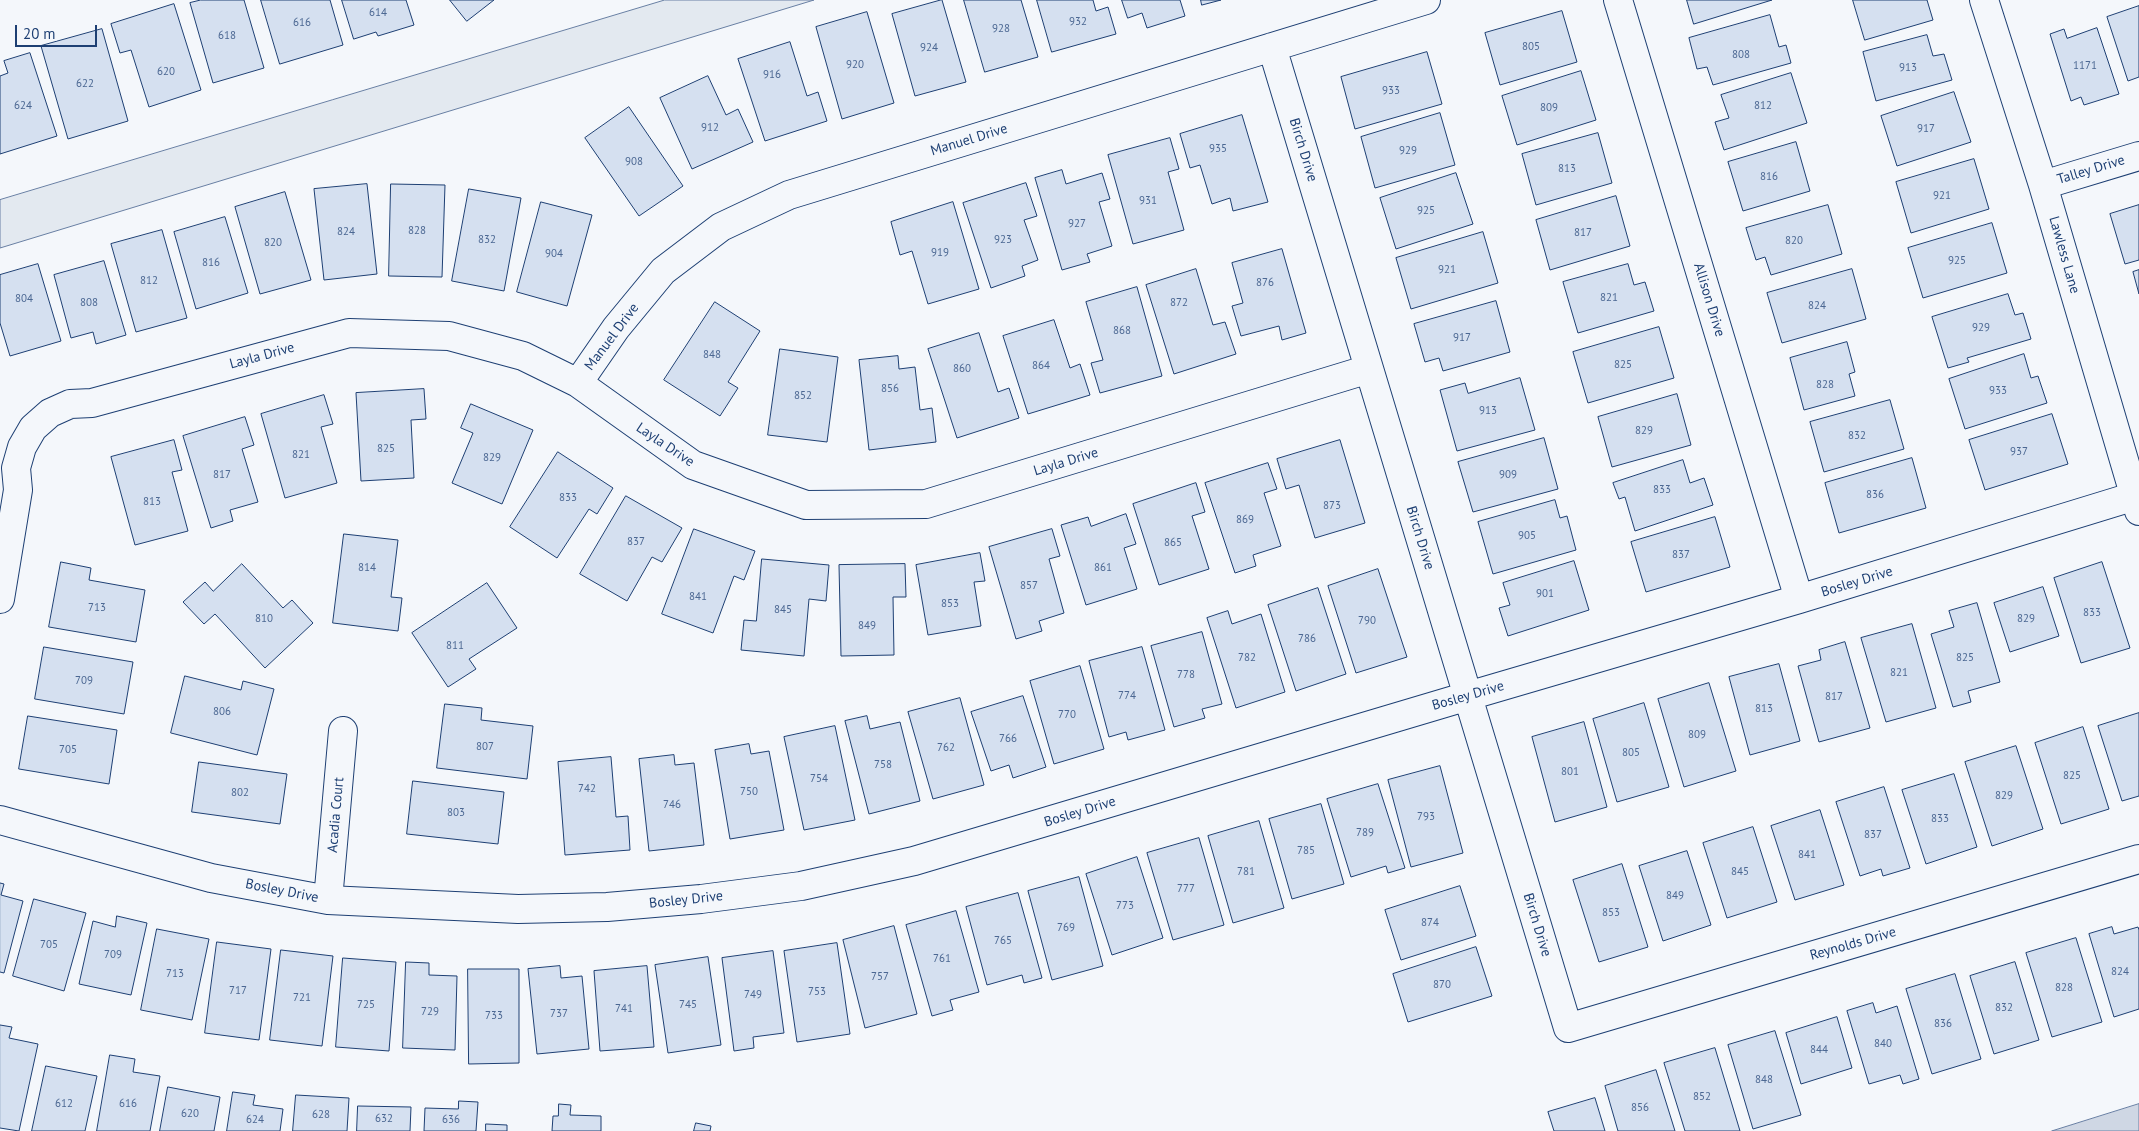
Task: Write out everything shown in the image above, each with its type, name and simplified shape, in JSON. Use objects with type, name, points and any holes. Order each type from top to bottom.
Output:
[{"type":"street","name":"Manuel Drive","points":[[578,383],[616,328],[664,271],[721,226],[789,195],[1426,0]]},
{"type":"street","name":"Allison Drive","points":[[1618,0],[1799,600]]},
{"type":"street","name":"Lawless Lane","points":[[1984,0],[2043,185],[2137,503]]},
{"type":"street","name":"Birch Drive","points":[[1272,47],[1568,1028]]},
{"type":"street","name":"Talley Drive","points":[[2043,185],[2139,156]]},
{"type":"street","name":"Layla Drive","points":[[18,439],[50,413],[70,404],[92,402],[349,333],[449,336],[523,356],[578,383],[693,465],[806,505],[926,504],[1369,369]]},
{"type":"street","points":[[0,599],[18,490],[16,468],[18,439]]},
{"type":"street","name":"Bosley Drive","points":[[0,820],[211,878],[328,900],[518,909],[607,907],[701,899],[801,886],[914,862],[1468,696],[2137,503]]},
{"type":"street","name":"Acadia Court","points":[[328,900],[343,731]]},
{"type":"street","name":"Reynolds Drive","points":[[1568,1028],[2139,859]]},
{"type":"shaded area","points":[[665,0],[814,0],[0,248],[0,200]]},
{"type":"shaded area","points":[[2139,1104],[2139,1131],[2052,1131]]},
{"type":"building","points":[[201,0],[244,0],[264,68],[213,83],[190,3]]},
{"type":"building","points":[[261,0],[330,0],[343,45],[280,64]]},
{"type":"building","points":[[342,0],[406,0],[414,25],[378,36],[376,32],[354,39]]},
{"type":"building","points":[[450,0],[494,0],[467,21]]},
{"type":"building","points":[[942,0],[966,82],[915,96],[892,14]]},
{"type":"building","points":[[964,0],[1021,0],[1038,57],[985,72]]},
{"type":"building","points":[[1037,0],[1093,0],[1096,11],[1108,7],[1116,34],[1052,52]]},
{"type":"building","points":[[1122,0],[1180,0],[1185,16],[1147,28],[1142,13],[1128,18]]},
{"type":"building","points":[[1201,0],[1221,0],[1202,5]]},
{"type":"building","points":[[1687,0],[1772,0],[1694,24]]},
{"type":"building","points":[[1853,0],[1927,0],[1933,20],[1865,40]]},
{"type":"building","points":[[174,4],[201,90],[149,107],[131,50],[120,53],[111,24]]},
{"type":"building","points":[[2139,6],[2139,77],[2128,81],[2107,17]]},
{"type":"building","points":[[1562,11],[1577,62],[1500,85],[1485,33]]},
{"type":"building","points":[[867,12],[894,103],[842,119],[816,27]]},
{"type":"building","points":[[1770,15],[1779,47],[1786,45],[1791,63],[1713,85],[1707,67],[1697,69],[1689,38]]},
{"type":"building","points":[[2097,28],[2119,94],[2084,105],[2081,97],[2071,101],[2050,34],[2064,29],[2067,38]]},
{"type":"building","points":[[102,29],[128,121],[68,139],[41,46]]},
{"type":"building","points":[[1927,35],[1933,56],[1944,54],[1952,80],[1876,101],[1863,52]]},
{"type":"building","points":[[790,42],[807,96],[818,92],[827,121],[765,141],[738,59]]},
{"type":"building","points":[[1427,52],[1442,104],[1355,129],[1341,77]]},
{"type":"building","points":[[30,53],[57,136],[0,154],[0,76],[8,73],[4,61]]},
{"type":"building","points":[[1581,71],[1596,120],[1517,145],[1502,96]]},
{"type":"building","points":[[1791,73],[1807,123],[1724,150],[1715,122],[1729,118],[1721,95]]},
{"type":"building","points":[[708,76],[726,115],[738,109],[753,142],[692,169],[660,98]]},
{"type":"building","points":[[1954,92],[1971,142],[1897,166],[1881,116]]},
{"type":"building","points":[[629,107],[683,186],[639,216],[585,138]]},
{"type":"building","points":[[1440,113],[1455,165],[1375,188],[1361,137]]},
{"type":"building","points":[[1242,115],[1268,202],[1233,211],[1230,198],[1212,204],[1200,165],[1190,168],[1180,134]]},
{"type":"building","points":[[1598,133],[1612,183],[1536,205],[1522,154]]},
{"type":"building","points":[[1170,138],[1179,169],[1168,172],[1184,230],[1133,244],[1108,155]]},
{"type":"building","points":[[1796,142],[1810,191],[1743,211],[1728,162]]},
{"type":"building","points":[[1974,159],[1989,209],[1911,233],[1896,182]]},
{"type":"building","points":[[1062,170],[1066,184],[1102,173],[1110,199],[1099,202],[1112,246],[1087,254],[1090,262],[1062,270],[1035,178]]},
{"type":"building","points":[[1456,173],[1473,224],[1396,249],[1380,198]]},
{"type":"building","points":[[1026,183],[1037,216],[1024,220],[1038,260],[1022,266],[1025,276],[991,288],[963,203]]},
{"type":"building","points":[[367,184],[377,274],[324,280],[314,189]]},
{"type":"building","points":[[391,184],[445,185],[442,277],[389,276]]},
{"type":"building","points":[[469,189],[521,198],[504,291],[452,281]]},
{"type":"building","points":[[285,192],[311,280],[260,294],[235,207]]},
{"type":"building","points":[[1616,196],[1630,246],[1550,270],[1536,220]]},
{"type":"building","points":[[541,202],[592,215],[567,306],[517,292]]},
{"type":"building","points":[[953,202],[979,289],[928,304],[912,251],[900,255],[891,222]]},
{"type":"building","points":[[1828,205],[1842,254],[1771,275],[1765,257],[1756,260],[1746,228]]},
{"type":"building","points":[[2139,205],[2139,260],[2125,264],[2110,214]]},
{"type":"building","points":[[225,217],[248,293],[196,309],[174,232]]},
{"type":"building","points":[[1992,223],[2007,273],[1923,298],[1908,248]]},
{"type":"building","points":[[162,230],[187,318],[136,332],[111,244]]},
{"type":"building","points":[[1483,232],[1498,283],[1411,309],[1396,258]]},
{"type":"building","points":[[1282,249],[1306,333],[1282,340],[1279,326],[1241,336],[1232,306],[1243,303],[1232,263]]},
{"type":"building","points":[[104,261],[126,335],[96,344],[93,332],[71,338],[54,275]]},
{"type":"building","points":[[38,264],[61,341],[10,356],[0,323],[0,275]]},
{"type":"building","points":[[1628,264],[1634,285],[1645,282],[1654,311],[1578,333],[1563,282]]},
{"type":"building","points":[[1196,269],[1213,325],[1225,322],[1236,354],[1174,374],[1146,285]]},
{"type":"building","points":[[1852,269],[1866,319],[1782,343],[1767,293]]},
{"type":"building","points":[[2139,270],[2139,294],[2133,272]]},
{"type":"building","points":[[1137,287],[1162,376],[1100,393],[1091,363],[1103,360],[1086,302]]},
{"type":"building","points":[[2008,294],[2015,315],[2023,313],[2031,339],[1967,358],[1969,362],[1948,368],[1932,317]]},
{"type":"building","points":[[1496,301],[1510,352],[1443,371],[1439,358],[1425,362],[1414,324]]},
{"type":"building","points":[[715,302],[760,331],[728,382],[738,388],[720,416],[664,380]]},
{"type":"building","points":[[1054,320],[1070,368],[1080,364],[1090,395],[1028,414],[1003,336]]},
{"type":"building","points":[[1659,327],[1674,378],[1588,403],[1573,352]]},
{"type":"building","points":[[979,333],[998,392],[1009,388],[1019,418],[957,438],[928,349]]},
{"type":"building","points":[[1847,342],[1855,372],[1849,374],[1855,396],[1804,410],[1790,358]]},
{"type":"building","points":[[780,349],[838,357],[827,442],[768,435]]},
{"type":"building","points":[[2024,354],[2031,378],[2038,376],[2047,403],[1965,429],[1949,379]]},
{"type":"building","points":[[898,356],[899,369],[915,367],[920,410],[932,408],[936,442],[869,450],[859,360]]},
{"type":"building","points":[[1520,378],[1535,430],[1457,451],[1440,390],[1465,383],[1468,393]]},
{"type":"building","points":[[424,389],[426,419],[411,420],[414,478],[361,481],[356,393]]},
{"type":"building","points":[[1677,394],[1691,445],[1612,467],[1598,417]]},
{"type":"building","points":[[324,395],[333,424],[321,427],[337,483],[285,498],[261,414]]},
{"type":"building","points":[[1890,400],[1904,449],[1824,472],[1810,422]]},
{"type":"building","points":[[471,404],[533,430],[502,504],[452,483],[473,433],[461,428]]},
{"type":"building","points":[[2052,414],[2068,464],[1985,490],[1969,440]]},
{"type":"building","points":[[245,417],[254,445],[242,449],[258,502],[230,510],[233,521],[211,528],[183,436]]},
{"type":"building","points":[[1544,438],[1558,489],[1473,512],[1458,462]]},
{"type":"building","points":[[174,440],[182,470],[172,472],[188,531],[135,545],[111,457]]},
{"type":"building","points":[[1340,440],[1365,523],[1315,538],[1299,485],[1286,489],[1277,459]]},
{"type":"building","points":[[558,452],[613,488],[597,514],[589,509],[557,558],[510,527]]},
{"type":"building","points":[[1912,458],[1926,508],[1839,533],[1825,483]]},
{"type":"building","points":[[1683,460],[1690,483],[1704,478],[1713,505],[1635,531],[1625,497],[1619,499],[1613,483]]},
{"type":"building","points":[[1268,463],[1277,489],[1264,493],[1281,546],[1253,555],[1256,566],[1235,573],[1205,483]]},
{"type":"building","points":[[1196,483],[1205,512],[1192,516],[1209,569],[1159,585],[1133,504]]},
{"type":"building","points":[[626,496],[682,528],[662,562],[652,557],[627,601],[580,574]]},
{"type":"building","points":[[1555,500],[1560,518],[1567,516],[1576,550],[1493,574],[1478,522]]},
{"type":"building","points":[[1126,514],[1136,544],[1124,548],[1137,589],[1086,605],[1061,525],[1088,517],[1091,526]]},
{"type":"building","points":[[1715,517],[1730,567],[1646,592],[1631,542]]},
{"type":"building","points":[[694,529],[755,551],[744,580],[734,576],[713,633],[662,614]]},
{"type":"building","points":[[1052,529],[1060,556],[1049,559],[1064,613],[1039,621],[1042,631],[1016,639],[989,547]]},
{"type":"building","points":[[344,534],[398,540],[391,597],[402,598],[398,631],[333,623]]},
{"type":"building","points":[[980,553],[985,581],[974,582],[981,626],[928,635],[916,565]]},
{"type":"building","points":[[762,559],[829,565],[826,601],[809,599],[804,656],[741,650],[744,620],[756,621]]},
{"type":"building","points":[[1574,561],[1589,610],[1508,636],[1499,608],[1510,605],[1503,583]]},
{"type":"building","points":[[61,562],[91,568],[89,580],[145,590],[136,642],[49,627]]},
{"type":"building","points":[[2102,562],[2130,648],[2081,663],[2054,578]]},
{"type":"building","points":[[242,564],[283,608],[292,600],[313,623],[265,668],[215,614],[204,624],[183,602],[205,582],[213,591]]},
{"type":"building","points":[[905,564],[906,597],[893,597],[894,655],[841,656],[839,565]]},
{"type":"building","points":[[1378,569],[1407,657],[1356,673],[1328,586]]},
{"type":"building","points":[[487,583],[517,628],[469,659],[476,669],[448,687],[412,633]]},
{"type":"building","points":[[2043,587],[2059,636],[2010,652],[1994,603]]},
{"type":"building","points":[[1318,588],[1346,674],[1296,691],[1268,605]]},
{"type":"building","points":[[1977,603],[2000,682],[1968,691],[1971,702],[1953,707],[1931,634],[1954,627],[1949,611]]},
{"type":"building","points":[[1228,611],[1232,624],[1261,614],[1285,692],[1236,708],[1207,618]]},
{"type":"building","points":[[1912,624],[1936,708],[1886,722],[1861,638]]},
{"type":"building","points":[[1202,632],[1222,704],[1202,709],[1205,718],[1174,727],[1151,646]]},
{"type":"building","points":[[1845,642],[1870,728],[1819,742],[1798,666],[1821,660],[1819,650]]},
{"type":"building","points":[[44,647],[133,662],[124,714],[35,699]]},
{"type":"building","points":[[1142,647],[1165,730],[1128,740],[1126,732],[1109,737],[1089,661]]},
{"type":"building","points":[[1779,664],[1800,741],[1750,755],[1729,677]]},
{"type":"building","points":[[1080,666],[1104,749],[1054,764],[1030,681]]},
{"type":"building","points":[[185,676],[241,690],[243,681],[274,689],[257,755],[171,733]]},
{"type":"building","points":[[1709,683],[1736,771],[1684,787],[1658,699]]},
{"type":"building","points":[[1023,696],[1046,767],[1013,778],[1009,765],[991,771],[971,712]]},
{"type":"building","points":[[960,698],[984,785],[933,799],[908,712]]},
{"type":"building","points":[[1644,703],[1669,787],[1617,802],[1593,719]]},
{"type":"building","points":[[445,704],[482,708],[481,720],[533,726],[527,779],[437,768]]},
{"type":"building","points":[[2139,713],[2139,796],[2122,801],[2098,726]]},
{"type":"building","points":[[28,716],[117,730],[109,784],[19,769]]},
{"type":"building","points":[[867,716],[870,729],[900,722],[920,801],[869,814],[845,721]]},
{"type":"building","points":[[1584,722],[1607,807],[1555,822],[1532,737]]},
{"type":"building","points":[[835,726],[855,820],[804,830],[784,737]]},
{"type":"building","points":[[2083,727],[2109,809],[2061,824],[2035,743]]},
{"type":"building","points":[[749,744],[751,754],[769,751],[784,830],[730,839],[715,750]]},
{"type":"building","points":[[2016,746],[2043,829],[1992,846],[1965,762]]},
{"type":"building","points":[[674,755],[675,765],[694,763],[704,845],[649,851],[639,759]]},
{"type":"building","points":[[611,757],[616,817],[628,816],[630,850],[565,855],[558,762]]},
{"type":"building","points":[[199,762],[287,774],[280,824],[192,812]]},
{"type":"building","points":[[1440,766],[1463,853],[1411,867],[1388,780]]},
{"type":"building","points":[[1954,774],[1977,847],[1926,864],[1902,790]]},
{"type":"building","points":[[413,781],[504,792],[498,844],[407,834]]},
{"type":"building","points":[[1378,784],[1405,868],[1388,873],[1386,866],[1351,877],[1327,799]]},
{"type":"building","points":[[1884,787],[1910,868],[1883,876],[1881,869],[1860,876],[1836,802]]},
{"type":"building","points":[[1321,804],[1344,884],[1292,899],[1269,819]]},
{"type":"building","points":[[1820,810],[1844,885],[1795,900],[1771,826]]},
{"type":"building","points":[[1259,821],[1284,908],[1233,923],[1208,836]]},
{"type":"building","points":[[1753,827],[1777,902],[1727,918],[1703,843]]},
{"type":"building","points":[[1199,838],[1224,925],[1173,940],[1147,853]]},
{"type":"building","points":[[1687,851],[1711,925],[1663,941],[1639,866]]},
{"type":"building","points":[[1137,857],[1163,938],[1112,955],[1086,874]]},
{"type":"building","points":[[1622,864],[1648,947],[1599,962],[1573,880]]},
{"type":"building","points":[[1079,877],[1103,966],[1052,980],[1028,891]]},
{"type":"building","points":[[0,883],[4,884],[1,895],[23,901],[4,973],[0,972]]},
{"type":"building","points":[[1460,886],[1476,936],[1401,960],[1385,910]]},
{"type":"building","points":[[1018,893],[1042,978],[1024,983],[1022,975],[987,985],[966,907]]},
{"type":"building","points":[[34,899],[86,913],[64,991],[13,976]]},
{"type":"building","points":[[956,911],[979,992],[950,1000],[953,1010],[932,1016],[906,925]]},
{"type":"building","points":[[117,916],[147,923],[131,995],[79,984],[93,921],[115,927]]},
{"type":"building","points":[[894,926],[917,1014],[865,1028],[843,940]]},
{"type":"building","points":[[2112,927],[2114,934],[2138,927],[2139,930],[2139,1009],[2114,1017],[2089,934]]},
{"type":"building","points":[[157,929],[209,939],[192,1020],[141,1010]]},
{"type":"building","points":[[2076,938],[2102,1022],[2052,1037],[2026,953]]},
{"type":"building","points":[[217,942],[271,949],[259,1040],[205,1033]]},
{"type":"building","points":[[837,943],[850,1034],[797,1042],[784,951]]},
{"type":"building","points":[[1476,947],[1492,996],[1408,1022],[1393,974]]},
{"type":"building","points":[[281,950],[333,956],[322,1046],[270,1040]]},
{"type":"building","points":[[773,951],[784,1033],[753,1037],[754,1048],[734,1051],[722,958]]},
{"type":"building","points":[[708,957],[721,1045],[668,1053],[655,965]]},
{"type":"building","points":[[343,958],[396,962],[389,1051],[336,1047]]},
{"type":"building","points":[[406,962],[429,963],[429,975],[457,976],[455,1050],[403,1048]]},
{"type":"building","points":[[2015,962],[2039,1040],[1994,1054],[1970,976]]},
{"type":"building","points":[[560,966],[561,978],[582,976],[589,1049],[537,1054],[528,969]]},
{"type":"building","points":[[647,966],[654,1047],[600,1051],[594,971]]},
{"type":"building","points":[[468,969],[519,969],[519,1063],[469,1064]]},
{"type":"building","points":[[1955,974],[1981,1059],[1932,1074],[1906,989]]},
{"type":"building","points":[[1873,1003],[1876,1013],[1897,1006],[1919,1079],[1903,1084],[1900,1075],[1869,1084],[1847,1011]]},
{"type":"building","points":[[1837,1017],[1852,1068],[1801,1084],[1786,1033]]},
{"type":"building","points":[[0,1025],[12,1027],[9,1038],[38,1044],[19,1131],[0,1128]]},
{"type":"building","points":[[1775,1031],[1801,1115],[1753,1129],[1728,1045]]},
{"type":"building","points":[[1715,1048],[1740,1131],[1685,1131],[1664,1063]]},
{"type":"building","points":[[110,1055],[135,1059],[133,1072],[160,1076],[150,1131],[97,1131]]},
{"type":"building","points":[[46,1066],[97,1076],[85,1131],[32,1131]]},
{"type":"building","points":[[1656,1070],[1675,1131],[1618,1131],[1605,1086]]},
{"type":"building","points":[[168,1087],[220,1097],[214,1131],[160,1131]]},
{"type":"building","points":[[233,1092],[255,1095],[253,1105],[283,1109],[280,1131],[227,1131]]},
{"type":"building","points":[[296,1095],[349,1098],[347,1131],[293,1131]]},
{"type":"building","points":[[1595,1098],[1605,1131],[1554,1131],[1548,1112]]},
{"type":"building","points":[[459,1101],[478,1102],[476,1131],[424,1131],[425,1108],[458,1109]]},
{"type":"building","points":[[559,1104],[571,1105],[570,1115],[601,1116],[601,1131],[552,1131],[553,1116],[558,1116]]},
{"type":"building","points":[[358,1106],[411,1107],[410,1131],[357,1131]]},
{"type":"building","points":[[696,1123],[711,1126],[710,1131],[694,1131]]},
{"type":"building","points":[[486,1124],[507,1125],[507,1131],[486,1131]]}]
